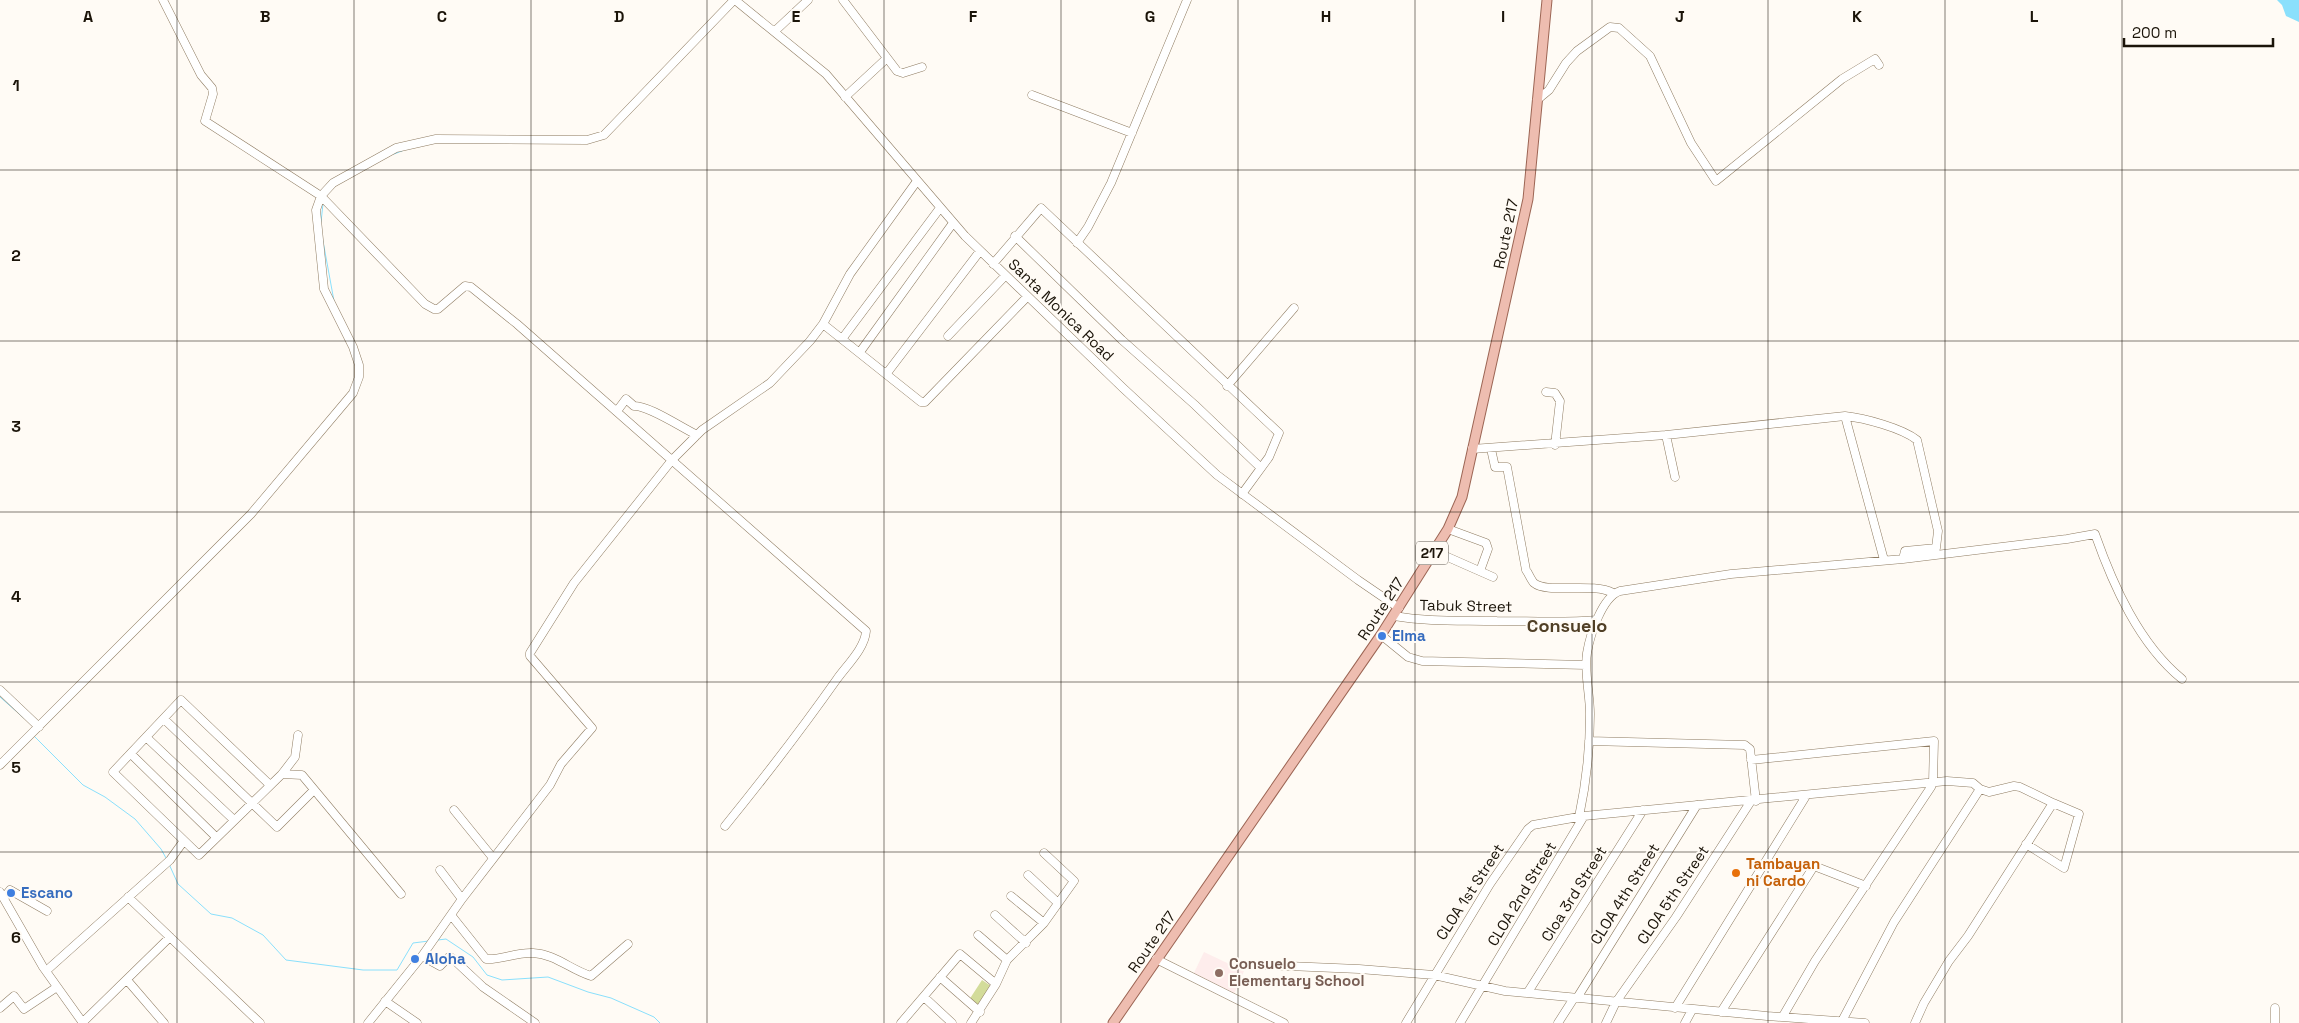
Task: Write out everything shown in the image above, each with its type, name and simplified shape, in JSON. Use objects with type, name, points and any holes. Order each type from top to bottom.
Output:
[{"type":"main road","name":"Route 217","points":[[1113,1023],[1381,635],[1448,529],[1462,497],[1528,199],[1547,0]]},
{"type":"street","points":[[163,0],[201,75],[212,88],[213,94],[205,121],[321,196],[425,304],[438,309],[465,286],[471,287],[517,324],[866,631],[862,644],[831,688],[785,751],[725,826]]},
{"type":"street","points":[[0,765],[251,514],[352,393],[359,377],[359,365],[353,347],[324,289],[316,210],[321,196],[333,183],[396,148],[436,139],[587,140],[604,135],[734,0]]},
{"type":"street","name":"Santa Monica Road","points":[[734,0],[775,31],[826,74],[953,223],[992,264],[1123,388],[1218,475],[1396,612]]},
{"type":"street","points":[[775,31],[808,0]]},
{"type":"street","points":[[844,0],[886,59],[900,73],[922,67]]},
{"type":"street","points":[[1077,243],[1088,227],[1111,183],[1187,0]]},
{"type":"street","points":[[1537,100],[1549,90],[1566,63],[1577,52],[1610,27],[1619,28],[1650,56],[1691,143],[1716,181],[1847,75],[1875,60],[1879,65]]},
{"type":"street","points":[[845,97],[886,59]]},
{"type":"street","points":[[1032,95],[1132,133]]},
{"type":"street","points":[[368,1023],[433,942],[462,899],[550,785],[561,764],[592,728],[530,656],[530,653],[574,583],[672,460],[697,435],[770,383],[823,324],[850,274],[917,181]]},
{"type":"street","points":[[842,339],[940,208]]},
{"type":"street","points":[[992,264],[1040,208],[1279,433],[1261,468],[1242,494]]},
{"type":"street","points":[[860,352],[953,223]]},
{"type":"street","points":[[1015,236],[1122,340],[1196,405],[1261,468]]},
{"type":"street","points":[[887,373],[980,251]]},
{"type":"street","points":[[948,336],[1005,276]]},
{"type":"street","points":[[823,324],[887,373],[921,402],[928,401],[1027,297]]},
{"type":"street","points":[[1227,386],[1294,308]]},
{"type":"street","points":[[1546,392],[1555,393],[1560,400],[1555,444]]},
{"type":"street","points":[[616,411],[626,398],[634,406],[640,405],[650,412],[660,414],[697,435]]},
{"type":"street","points":[[1472,449],[1666,436],[1845,416],[1858,417],[1905,433],[1917,440],[1938,531],[1938,543],[1936,548],[1906,552],[1903,559]]},
{"type":"street","points":[[1845,416],[1884,560]]},
{"type":"street","points":[[1666,436],[1675,477]]},
{"type":"street","points":[[1491,449],[1495,467],[1507,467],[1526,570],[1532,582],[1536,585],[1603,588],[1613,593],[1730,574],[1903,559],[2095,534],[2123,603],[2152,646],[2182,679]]},
{"type":"street","points":[[1448,529],[1486,543],[1488,549],[1480,571]]},
{"type":"street","points":[[1434,550],[1493,577]]},
{"type":"street","points":[[1613,593],[1597,620],[1588,646],[1586,665],[1589,741],[1582,816],[1806,796],[1933,782],[1973,783],[1980,789],[1989,792],[2014,786],[2078,814],[2064,868]]},
{"type":"street","name":"Tabuk Street","points":[[1396,612],[1414,619],[1552,622],[1597,620]]},
{"type":"street","points":[[1381,635],[1408,657],[1422,661],[1586,665]]},
{"type":"street","points":[[0,690],[39,727]]},
{"type":"street","points":[[270,784],[181,700],[113,772],[199,855],[282,774],[295,757],[298,735]]},
{"type":"street","points":[[164,719],[278,827],[314,790]]},
{"type":"street","points":[[146,737],[234,820]]},
{"type":"street","points":[[1751,760],[1934,740],[1933,782],[1816,961],[1783,1016]]},
{"type":"street","points":[[1589,741],[1745,745],[1750,750],[1753,801]]},
{"type":"street","points":[[131,754],[216,837]]},
{"type":"street","points":[[282,774],[302,775],[400,894]]},
{"type":"street","points":[[1842,1022],[1894,922],[1980,789]]},
{"type":"street","points":[[1675,1008],[1806,796]]},
{"type":"street","name":"CLOA 5th Street","points":[[1606,1023],[1616,1002],[1676,917],[1753,801]]},
{"type":"street","points":[[1915,1023],[1949,961],[1968,936],[2053,803]]},
{"type":"street","name":"CLOA 4th Street","points":[[1558,1023],[1697,805]]},
{"type":"street","points":[[454,810],[493,858]]},
{"type":"street","name":"Cloa 3rd Street","points":[[1528,992],[1643,810]]},
{"type":"street","name":"CLOA 1st Street","points":[[1406,1023],[1490,884],[1528,829],[1533,825],[1582,816]]},
{"type":"street","name":"CLOA 2nd Street","points":[[1460,1023],[1582,816]]},
{"type":"street","points":[[46,971],[186,844]]},
{"type":"street","points":[[2026,844],[2072,873]]},
{"type":"street","points":[[971,1023],[980,1012],[996,984],[1007,960],[1044,923],[1074,881],[1044,853]]},
{"type":"street","points":[[1721,1012],[1814,866],[1866,886]]},
{"type":"street","points":[[440,870],[462,899]]},
{"type":"street","points":[[1028,875],[1058,903]]},
{"type":"street","points":[[47,911],[10,890],[2,895],[46,971],[83,1023],[170,937]]},
{"type":"street","points":[[1012,896],[1044,923]]},
{"type":"street","points":[[128,897],[260,1023]]},
{"type":"street","points":[[995,915],[1026,943]]},
{"type":"street","points":[[451,916],[486,959],[518,953],[547,955],[591,976],[628,944]]},
{"type":"street","points":[[978,935],[1007,960]]},
{"type":"street","points":[[901,1023],[960,954],[996,984]]},
{"type":"street","points":[[422,956],[440,966],[449,958],[452,958],[483,987],[535,1023]]},
{"type":"street","points":[[1156,959],[1284,1023]]},
{"type":"street","points":[[1266,965],[1434,976],[1505,991],[1692,1010],[1865,1023]]},
{"type":"street","points":[[940,977],[980,1012]]},
{"type":"street","points":[[126,980],[164,1023]]},
{"type":"street","points":[[0,1008],[14,996],[24,1009],[57,987]]},
{"type":"street","points":[[924,997],[952,1023]]},
{"type":"street","points":[[385,1001],[417,1023]]},
{"type":"street","points":[[2275,1008],[2275,1023]]},
{"type":"street","points":[[1686,1023],[1692,1010]]},
{"type":"street","points":[[908,1016],[914,1023]]},
{"type":"shaded area","name":"Consuelo Elementary School","points":[[1204,952],[1244,971],[1234,994],[1193,975]]},
{"type":"green space","points":[[982,980],[994,988],[980,1007],[969,1000]]},
{"type":"water","points":[[2277,0],[2299,0],[2299,22],[2286,16],[2282,5]]},
{"type":"waterway","points":[[394,154],[402,151]]},
{"type":"waterway","points":[[321,222],[323,204]]},
{"type":"waterway","points":[[323,241],[334,301]]},
{"type":"waterway","points":[[0,697],[33,726]]},
{"type":"waterway","points":[[33,735],[83,785],[105,797],[135,819],[161,849],[166,858]]},
{"type":"waterway","points":[[169,864],[178,884],[211,914],[232,918],[263,935],[286,960],[363,970],[397,970],[413,943],[429,941]]},
{"type":"waterway","points":[[438,940],[446,939],[473,957],[487,975],[502,980],[548,977],[588,992],[611,998],[654,1017],[660,1023]]},
{"type":"place","name":"Elma","points":[[1382,636]]},
{"type":"place","name":"Tambayan ni Cardo","points":[[1736,873]]},
{"type":"place","name":"Escano","points":[[11,893]]},
{"type":"place","name":"Aloha","points":[[415,959]]},
{"type":"place","name":"Consuelo Elementary School","points":[[1219,973]]},
{"type":"district","name":"Consuelo","points":[[1567,626]]}]
